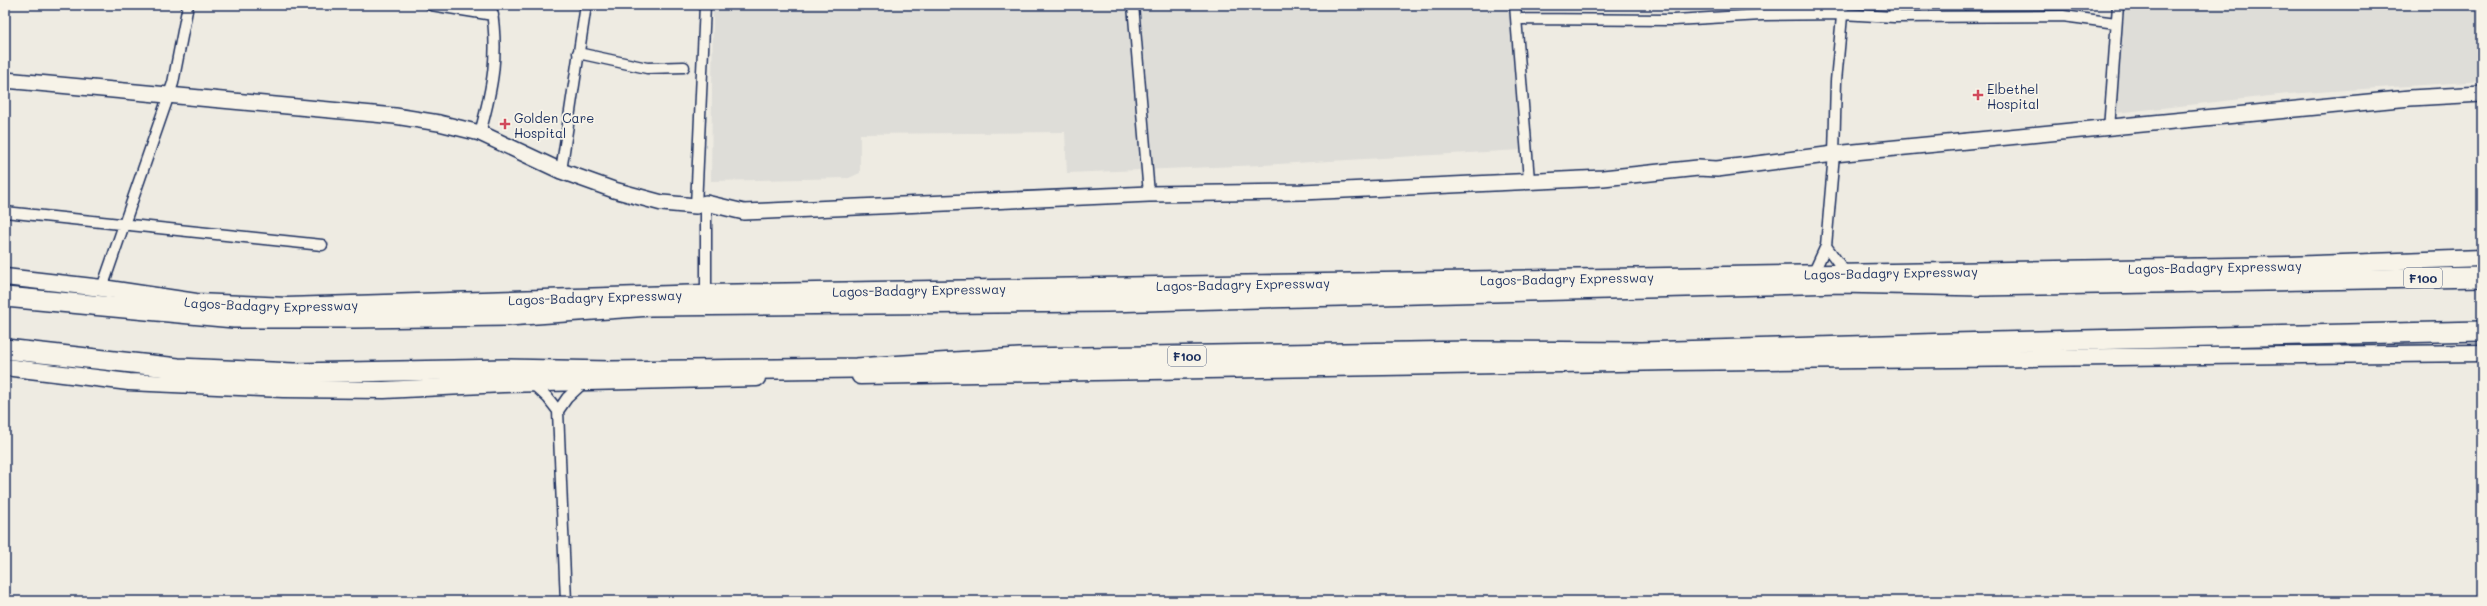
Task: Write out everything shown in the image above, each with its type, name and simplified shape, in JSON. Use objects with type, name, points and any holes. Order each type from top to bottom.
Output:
[{"type":"highway","name":"Lagos-Badagry Expressway","points":[[5,297],[234,318],[370,318],[508,316],[650,306],[1122,302],[1840,283],[1980,286],[2482,277]]},
{"type":"highway","name":"F100","points":[[5,349],[178,368],[294,373],[506,369],[610,371],[856,368],[1020,358],[1472,351],[1642,352],[1952,343],[2482,331]]},
{"type":"main road","points":[[5,80],[170,94],[395,116],[439,123],[480,133],[561,171],[629,195],[662,203],[701,205],[744,212],[1149,194],[1302,192],[1529,180],[1603,178],[1698,168],[1717,170],[1835,151],[2410,98],[2482,94]]},
{"type":"main road","points":[[2109,125],[2409,91],[2482,87]]},
{"type":"main road","name":"Lagos-Badagry Expressway","points":[[5,277],[102,288],[196,302],[286,306],[706,293],[1706,276],[1814,272],[2287,265],[2482,258]]},
{"type":"main road","points":[[5,367],[129,382],[283,389],[384,390],[532,383],[1672,362],[2482,353]]},
{"type":"street","points":[[102,288],[123,222],[170,94],[182,47],[188,5]]},
{"type":"street","points":[[431,5],[492,10],[496,64],[491,94],[480,133]]},
{"type":"street","points":[[561,171],[586,5]]},
{"type":"street","points":[[705,5],[701,205],[706,293]]},
{"type":"street","points":[[1133,5],[1149,194]]},
{"type":"street","points":[[1515,5],[1529,180]]},
{"type":"street","points":[[1894,17],[1895,5]]},
{"type":"street","points":[[1987,16],[1988,5]]},
{"type":"street","points":[[2109,125],[2118,5]]},
{"type":"street","points":[[1517,19],[1674,20],[1842,9],[1894,17],[2063,16],[2116,23]]},
{"type":"street","points":[[1814,272],[1826,246],[1835,151],[1836,80],[1842,9]]},
{"type":"street","points":[[578,54],[647,68],[684,66]]},
{"type":"street","points":[[5,212],[123,222],[322,245]]},
{"type":"street","points":[[1826,246],[1845,272]]},
{"type":"street","points":[[566,601],[558,412],[566,398],[583,382]]},
{"type":"street","points":[[532,383],[548,398],[558,412]]},
{"type":"shaded area","points":[[713,5],[1509,5],[1520,150],[1262,165],[1067,173],[1065,132],[860,134],[860,173],[849,178],[711,181]]},
{"type":"shaded area","points":[[2119,5],[2482,5],[2482,81],[2288,94],[2107,114]]},
{"type":"place","name":"Elbethel Hospital","points":[[1978,95]]},
{"type":"place","name":"Golden Care Hospital","points":[[505,124]]}]
